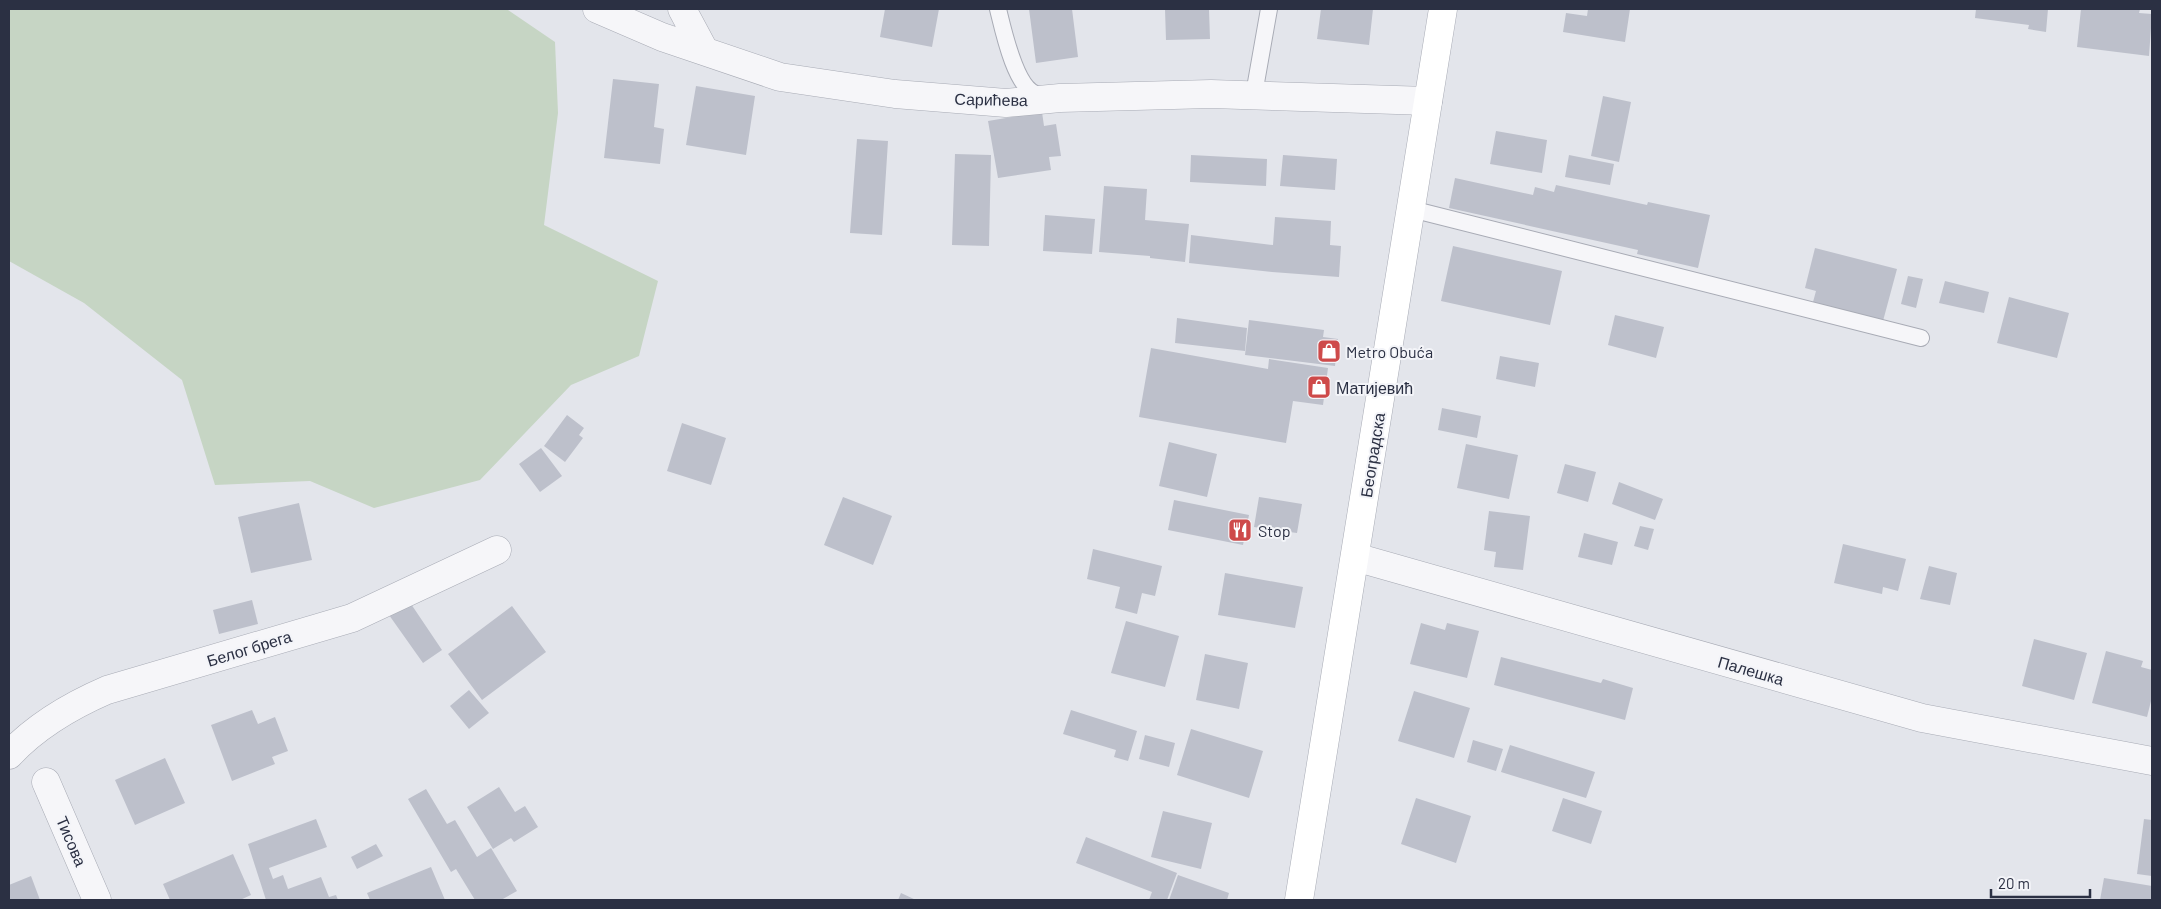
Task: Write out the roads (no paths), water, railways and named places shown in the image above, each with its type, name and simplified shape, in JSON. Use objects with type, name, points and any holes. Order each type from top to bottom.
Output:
[{"type":"main road","name":"Београдска","points":[[1299,900],[1443,9]]},
{"type":"street","name":"Сарићева","points":[[597,9],[662,38],[704,50],[780,77],[895,94],[1006,103],[1060,98],[1254,94],[1428,100]]},
{"type":"street","points":[[682,9],[704,50]]},
{"type":"street","name":"Белог брега","points":[[9,755],[24,738],[73,705],[107,690],[352,618],[497,550]]},
{"type":"street","name":"Палешка","points":[[1355,557],[1922,718],[2152,761]]},
{"type":"street","name":"Тисова","points":[[46,782],[97,900]]},
{"type":"lane","points":[[998,9],[1013,64],[1021,79],[1034,94],[1060,98]]},
{"type":"lane","points":[[1254,94],[1269,9]]},
{"type":"lane","points":[[1411,209],[1921,338]]},
{"type":"place","name":"Metro Obuća","points":[[1329,351]]},
{"type":"place","name":"Матијевић","points":[[1319,387]]},
{"type":"place","name":"Stop","points":[[1240,530]]}]
